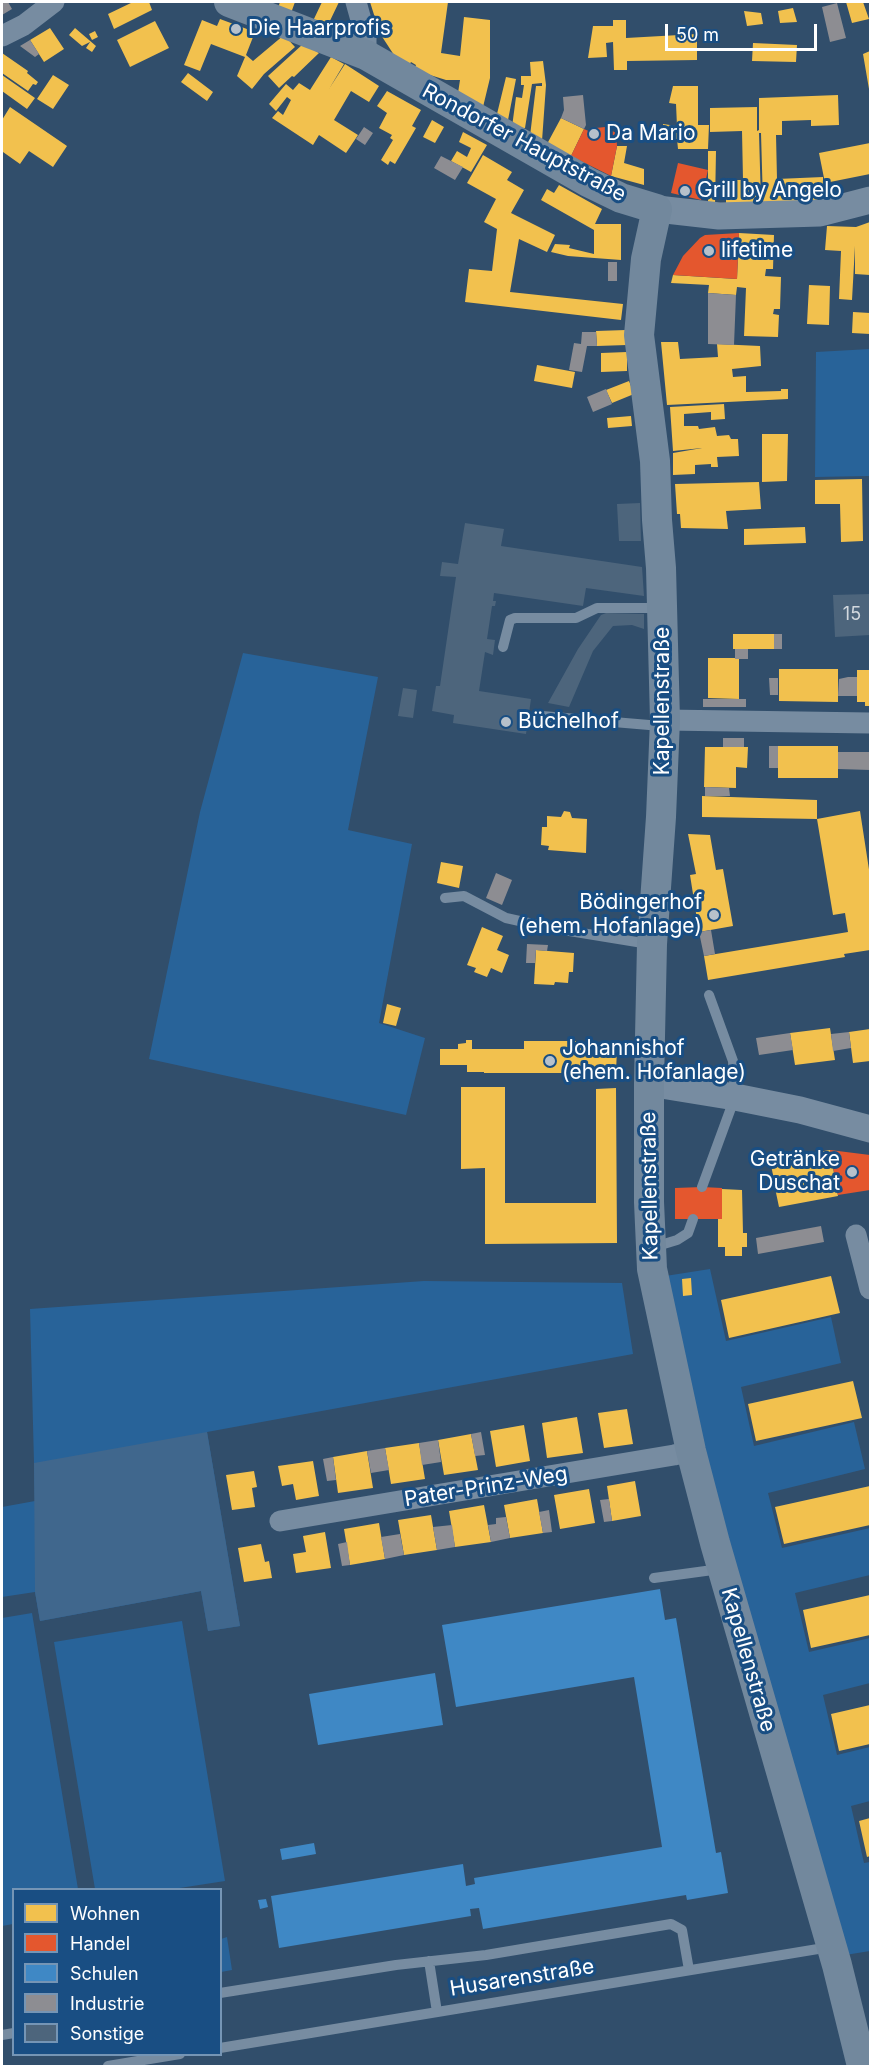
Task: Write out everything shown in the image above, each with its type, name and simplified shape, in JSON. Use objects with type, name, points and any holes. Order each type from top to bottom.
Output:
[{"type":"main road","name":"Rondorfer Hauptstraße","points":[[229,2],[366,55],[588,182],[621,198],[657,209]]},
{"type":"main road","name":"Kapellenstraße","points":[[657,209],[646,259],[639,334],[655,461],[665,723],[652,944],[649,1083],[649,1202],[652,1269],[691,1450],[722,1568],[831,1947],[862,2067]]},
{"type":"street","points":[[2,36],[24,25],[54,2]]},
{"type":"street","points":[[356,2],[366,38],[366,55]]},
{"type":"street","name":"Rondorfer Hauptstraße","points":[[657,209],[719,216],[820,213],[870,200]]},
{"type":"street","points":[[665,723],[870,723]]},
{"type":"street","points":[[649,1083],[735,1096],[800,1110],[870,1130]]},
{"type":"street","points":[[856,1235],[870,1289]]},
{"type":"street","name":"Pater-Prinz-Weg","points":[[280,1521],[674,1455],[691,1450]]},
{"type":"lane","points":[[503,647],[510,620],[515,618],[576,618],[597,608],[615,606],[662,608]]},
{"type":"lane","points":[[542,716],[665,723]]},
{"type":"lane","points":[[445,898],[464,896],[506,918],[551,928],[652,944]]},
{"type":"lane","points":[[702,1187],[735,1096],[733,1061],[709,995]]},
{"type":"lane","points":[[651,1248],[677,1240],[688,1233],[693,1219]]},
{"type":"lane","points":[[654,1578],[722,1568]]},
{"type":"lane","points":[[222,1993],[429,1960],[486,1955],[670,1924],[682,1930],[689,1970]]},
{"type":"lane","name":"Husarenstraße","points":[[222,2048],[831,1947]]},
{"type":"lane","points":[[429,1960],[437,2012]]},
{"type":"lane","points":[[108,2067],[150,2057],[165,2056]]},
{"type":"shaded area","points":[[870,349],[870,476],[815,477],[816,352]]},
{"type":"shaded area","points":[[243,653],[378,677],[348,830],[412,844],[379,1023],[425,1038],[406,1115],[149,1059],[200,812]]},
{"type":"shaded area","points":[[710,1269],[726,1341],[831,1317],[841,1363],[741,1387],[754,1446],[854,1422],[865,1469],[768,1493],[782,1548],[870,1528],[870,1575],[795,1593],[809,1652],[870,1638],[870,1683],[823,1695],[837,1755],[870,1747],[870,1801],[851,1806],[864,1863],[870,1862],[870,1951],[839,1956],[659,1277]]},
{"type":"shaded area","points":[[424,1281],[622,1283],[633,1354],[207,1432],[240,1626],[208,1631],[201,1591],[40,1621],[35,1592],[2,1597],[2,1507],[35,1501],[30,1309]]},
{"type":"shaded area","points":[[207,1432],[240,1626],[208,1631],[201,1591],[40,1621],[35,1592],[34,1463]]},
{"type":"shaded area","points":[[32,1613],[78,1888],[12,1888],[12,1924],[2,1926],[2,1618]]},
{"type":"shaded area","points":[[182,1621],[225,1881],[180,1888],[95,1888],[54,1642]]},
{"type":"shaded area","points":[[227,1937],[232,1970],[222,1972],[222,1939]]},
{"type":"building: Wohnen","points":[[133,2],[149,2],[152,10],[114,29],[108,14]]},
{"type":"building: Wohnen","points":[[280,2],[295,2],[291,13],[278,8]]},
{"type":"building: Wohnen","points":[[322,2],[339,2],[327,27],[313,21]]},
{"type":"building: Wohnen","points":[[370,2],[448,2],[441,53],[460,56],[464,17],[490,20],[490,78],[483,107],[458,93],[460,80],[446,80],[414,70],[416,65],[411,62],[408,67],[394,55],[379,32],[377,27],[382,26],[381,20],[376,21]]},
{"type":"building: Wohnen","points":[[846,2],[863,2],[869,19],[852,23]]},
{"type":"building: Wohnen","points":[[793,8],[797,22],[780,23],[778,11]]},
{"type":"building: Wohnen","points":[[744,11],[761,13],[763,24],[747,26]]},
{"type":"building: Wohnen","points":[[220,19],[255,32],[246,55],[253,61],[284,35],[295,47],[264,74],[252,89],[237,76],[245,57],[211,44],[200,71],[184,65],[202,20],[217,26]]},
{"type":"building: Wohnen","points":[[613,20],[626,20],[626,38],[697,34],[697,60],[627,61],[627,70],[614,70],[613,42],[606,43],[607,57],[588,58],[593,26],[613,26]]},
{"type":"building: Wohnen","points":[[155,21],[169,48],[130,67],[117,40]]},
{"type":"building: Wohnen","points":[[50,28],[64,49],[44,62],[30,40]]},
{"type":"building: Wohnen","points":[[75,28],[96,46],[92,52],[86,48],[90,42],[82,46],[69,35]]},
{"type":"building: Wohnen","points":[[95,31],[98,37],[92,40],[89,34]]},
{"type":"building: Wohnen","points":[[753,43],[797,45],[796,62],[752,61]]},
{"type":"building: Wohnen","points":[[303,44],[319,53],[279,88],[268,76]]},
{"type":"building: Wohnen","points":[[870,51],[870,89],[869,89],[863,54]]},
{"type":"building: Wohnen","points":[[2,53],[28,71],[27,73],[38,82],[36,85],[33,84],[28,91],[2,73]]},
{"type":"building: Wohnen","points":[[331,57],[344,64],[329,89],[345,64],[379,86],[369,102],[351,91],[334,120],[358,135],[346,153],[319,135],[313,145],[272,118],[278,111],[283,115],[291,100],[287,97],[276,111],[269,104],[286,84],[293,90],[299,83],[310,90]]},
{"type":"building: Wohnen","points":[[543,61],[546,85],[542,141],[530,136],[536,86],[542,86],[542,83],[532,84],[525,128],[512,127],[516,97],[522,98],[524,85],[521,85],[521,76],[531,76],[530,62]]},
{"type":"building: Wohnen","points":[[188,73],[213,92],[207,101],[181,82]]},
{"type":"building: Wohnen","points":[[2,75],[35,98],[27,109],[2,91]]},
{"type":"building: Wohnen","points":[[53,75],[69,85],[53,109],[37,99]]},
{"type":"building: Wohnen","points":[[506,77],[516,79],[508,120],[496,118]]},
{"type":"building: Wohnen","points":[[673,86],[698,86],[698,125],[709,125],[708,149],[678,149],[677,139],[662,139],[663,124],[677,126],[676,104],[669,103]]},
{"type":"building: Wohnen","points":[[387,91],[421,110],[412,126],[416,128],[395,164],[390,161],[388,165],[381,160],[393,140],[390,138],[392,135],[379,128],[387,113],[377,106]]},
{"type":"building: Wohnen","points":[[838,95],[839,125],[811,126],[811,120],[782,121],[782,135],[776,135],[777,179],[823,177],[823,201],[763,203],[761,133],[759,133],[761,203],[726,204],[726,180],[743,180],[742,131],[710,132],[710,108],[757,107],[757,131],[759,130],[759,98]]},
{"type":"building: Wohnen","points":[[10,107],[67,146],[53,167],[29,151],[20,164],[3,152],[2,154],[2,120]]},
{"type":"building: Wohnen","points":[[561,118],[584,129],[571,156],[547,144]]},
{"type":"building: Wohnen","points":[[432,120],[444,127],[435,143],[423,137]]},
{"type":"building: Wohnen","points":[[463,132],[487,145],[471,172],[451,161],[457,151],[467,157],[471,148],[459,142]]},
{"type":"building: Wohnen","points":[[870,143],[870,174],[825,183],[819,153]]},
{"type":"building: Wohnen","points":[[617,146],[627,146],[624,163],[644,169],[644,185],[611,176]]},
{"type":"building: Wohnen","points":[[708,151],[716,151],[715,205],[708,205]]},
{"type":"building: Wohnen","points":[[483,155],[512,172],[507,180],[524,190],[511,213],[555,235],[547,252],[519,239],[510,292],[623,304],[621,320],[465,302],[469,269],[492,271],[497,229],[484,222],[496,199],[467,183]]},
{"type":"building: Wohnen","points":[[559,185],[602,209],[595,224],[621,224],[621,260],[568,256],[551,252],[555,244],[570,245],[569,248],[594,254],[594,230],[541,200],[547,189],[554,193]]},
{"type":"building: Wohnen","points":[[870,222],[870,275],[855,274],[855,246],[852,300],[839,299],[841,251],[825,250],[827,226],[856,227]]},
{"type":"building: Wohnen","points":[[739,233],[774,235],[773,269],[766,269],[765,276],[781,277],[780,309],[774,309],[773,314],[779,315],[778,337],[744,336],[746,288],[737,287],[736,295],[708,293],[709,285],[671,283],[673,275],[737,279]]},
{"type":"building: Wohnen","points":[[809,285],[830,286],[829,325],[807,324]]},
{"type":"building: Wohnen","points":[[853,312],[870,313],[870,334],[852,333]]},
{"type":"building: Wohnen","points":[[626,330],[627,345],[597,346],[596,331]]},
{"type":"building: Wohnen","points":[[661,342],[678,342],[680,359],[718,357],[717,344],[760,346],[761,366],[732,369],[733,377],[746,376],[746,392],[788,389],[788,399],[667,405]]},
{"type":"building: Wohnen","points":[[627,352],[627,371],[601,372],[601,353]]},
{"type":"building: Wohnen","points":[[537,365],[575,372],[572,388],[534,381]]},
{"type":"building: Wohnen","points":[[629,381],[634,394],[612,403],[606,390]]},
{"type":"building: Wohnen","points":[[724,404],[725,419],[711,420],[711,412],[684,414],[684,426],[698,426],[699,429],[715,427],[717,436],[729,435],[731,439],[738,439],[739,456],[717,457],[718,467],[711,467],[711,464],[695,465],[695,474],[673,475],[673,453],[702,448],[673,451],[670,407]]},
{"type":"building: Wohnen","points":[[631,416],[632,426],[608,428],[607,418]]},
{"type":"building: Wohnen","points":[[762,434],[788,434],[787,481],[762,482]]},
{"type":"building: Wohnen","points":[[862,479],[863,541],[841,542],[840,504],[815,504],[815,480]]},
{"type":"building: Wohnen","points":[[759,482],[761,509],[726,511],[728,529],[681,528],[680,514],[677,514],[675,484]]},
{"type":"building: Wohnen","points":[[805,527],[806,543],[744,545],[744,529]]},
{"type":"building: Wohnen","points":[[733,634],[774,634],[774,649],[733,649]]},
{"type":"building: Wohnen","points":[[708,658],[739,658],[739,699],[708,698]]},
{"type":"building: Wohnen","points":[[779,669],[838,669],[838,702],[779,701]]},
{"type":"building: Wohnen","points":[[857,670],[870,670],[870,706],[865,706],[865,702],[857,702]]},
{"type":"building: Wohnen","points":[[778,746],[838,746],[838,778],[778,778]]},
{"type":"building: Wohnen","points":[[705,747],[748,747],[747,768],[736,767],[736,788],[704,787]]},
{"type":"building: Wohnen","points":[[702,796],[817,800],[817,819],[702,817]]},
{"type":"building: Wohnen","points":[[564,811],[570,812],[572,818],[587,819],[586,853],[548,850],[549,846],[541,845],[542,827],[547,827],[547,816],[561,817]]},
{"type":"building: Wohnen","points":[[860,811],[870,876],[870,950],[844,954],[845,957],[708,980],[704,956],[848,932],[845,913],[833,915],[817,819]]},
{"type":"building: Wohnen","points":[[688,834],[710,835],[716,870],[723,869],[733,926],[699,932],[690,875],[696,874]]},
{"type":"building: Wohnen","points":[[441,862],[463,866],[459,888],[437,883]]},
{"type":"building: Wohnen","points":[[482,927],[503,936],[497,950],[509,955],[502,973],[491,968],[487,977],[474,972],[476,968],[467,965]]},
{"type":"building: Wohnen","points":[[536,950],[574,953],[573,972],[569,972],[568,983],[534,984]]},
{"type":"building: Wohnen","points":[[387,1004],[401,1008],[396,1026],[383,1023]]},
{"type":"building: Wohnen","points":[[830,1028],[835,1060],[795,1065],[790,1033]]},
{"type":"building: Wohnen","points":[[870,1029],[870,1061],[853,1063],[849,1032]]},
{"type":"building: Wohnen","points":[[466,1040],[472,1040],[472,1049],[524,1049],[524,1041],[576,1041],[577,1048],[617,1048],[616,1073],[484,1073],[467,1072],[467,1065],[440,1065],[440,1049],[458,1049],[458,1044],[466,1043]]},
{"type":"building: Wohnen","points":[[461,1087],[505,1087],[505,1203],[596,1203],[596,1089],[616,1088],[617,1243],[485,1244],[485,1168],[461,1169]]},
{"type":"building: Wohnen","points":[[830,1150],[838,1196],[779,1207],[775,1188],[789,1185],[788,1177],[774,1180],[770,1160]]},
{"type":"building: Wohnen","points":[[722,1189],[742,1190],[743,1233],[747,1233],[747,1247],[742,1247],[742,1256],[725,1256],[725,1247],[718,1247],[718,1219],[722,1219]]},
{"type":"building: Wohnen","points":[[831,1276],[840,1313],[729,1338],[721,1300]]},
{"type":"building: Wohnen","points":[[691,1278],[692,1295],[683,1296],[682,1279]]},
{"type":"building: Wohnen","points":[[853,1381],[862,1418],[756,1441],[748,1404]]},
{"type":"building: Wohnen","points":[[627,1409],[633,1444],[604,1448],[598,1413]]},
{"type":"building: Wohnen","points":[[577,1417],[583,1453],[547,1458],[542,1423]]},
{"type":"building: Wohnen","points":[[524,1425],[530,1461],[496,1467],[490,1431]]},
{"type":"building: Wohnen","points":[[471,1434],[478,1470],[444,1475],[438,1440]]},
{"type":"building: Wohnen","points":[[419,1443],[425,1479],[391,1484],[385,1448]]},
{"type":"building: Wohnen","points":[[367,1451],[373,1488],[338,1493],[333,1457]]},
{"type":"building: Wohnen","points":[[313,1461],[319,1496],[296,1500],[293,1484],[282,1486],[278,1466]]},
{"type":"building: Wohnen","points":[[254,1471],[257,1487],[252,1488],[255,1507],[232,1510],[226,1475]]},
{"type":"building: Wohnen","points":[[635,1481],[641,1516],[612,1521],[607,1486]]},
{"type":"building: Wohnen","points":[[870,1486],[870,1525],[784,1544],[775,1507]]},
{"type":"building: Wohnen","points":[[589,1489],[595,1523],[560,1529],[554,1495]]},
{"type":"building: Wohnen","points":[[537,1499],[543,1533],[510,1538],[504,1505]]},
{"type":"building: Wohnen","points":[[484,1505],[491,1542],[455,1547],[449,1511]]},
{"type":"building: Wohnen","points":[[431,1515],[437,1550],[404,1555],[398,1520]]},
{"type":"building: Wohnen","points":[[379,1523],[385,1559],[350,1565],[344,1529]]},
{"type":"building: Wohnen","points":[[325,1532],[331,1568],[296,1573],[293,1554],[306,1552],[303,1536]]},
{"type":"building: Wohnen","points":[[261,1544],[265,1562],[269,1561],[272,1578],[244,1582],[238,1548]]},
{"type":"building: Wohnen","points":[[870,1595],[870,1635],[811,1648],[803,1610]]},
{"type":"building: Wohnen","points":[[870,1705],[870,1744],[839,1751],[831,1714]]},
{"type":"building: Wohnen","points":[[870,1818],[870,1856],[867,1857],[859,1821]]},
{"type":"building: Handel","points":[[605,127],[616,133],[617,146],[611,176],[571,156],[584,129],[593,133],[596,128]]},
{"type":"building: Handel","points":[[678,163],[708,170],[701,200],[671,193]]},
{"type":"building: Handel","points":[[739,233],[737,279],[673,275],[683,256],[700,238],[705,235]]},
{"type":"building: Handel","name":"Getränke Duschat","points":[[830,1150],[870,1155],[870,1190],[838,1195]]},
{"type":"building: Handel","points":[[675,1188],[722,1188],[722,1219],[675,1219]]},
{"type":"building: Schulen","points":[[660,1589],[665,1620],[676,1618],[716,1853],[721,1852],[728,1893],[687,1900],[686,1895],[483,1929],[479,1908],[470,1909],[471,1916],[279,1948],[271,1896],[463,1864],[466,1886],[475,1884],[474,1878],[662,1847],[634,1677],[456,1707],[442,1625]]},
{"type":"building: Schulen","points":[[435,1673],[443,1725],[318,1745],[309,1694]]},
{"type":"building: Schulen","points":[[314,1843],[316,1854],[282,1860],[280,1849]]},
{"type":"building: Schulen","points":[[266,1899],[268,1907],[260,1909],[258,1900]]},
{"type":"building: Industrie","points":[[2,2],[8,2],[12,9],[2,15]]},
{"type":"building: Industrie","points":[[837,3],[846,38],[830,42],[822,7]]},
{"type":"building: Industrie","points":[[30,40],[39,54],[35,57],[20,46]]},
{"type":"building: Industrie","points":[[583,95],[586,125],[584,129],[561,118],[564,110],[563,97]]},
{"type":"building: Industrie","points":[[364,127],[373,133],[365,145],[356,139]]},
{"type":"building: Industrie","points":[[441,156],[463,167],[455,180],[434,168]]},
{"type":"building: Industrie","points":[[608,262],[617,262],[617,281],[608,281]]},
{"type":"building: Industrie","points":[[708,293],[736,295],[734,345],[708,344]]},
{"type":"building: Industrie","points":[[582,332],[596,332],[597,346],[587,346],[582,372],[569,370],[574,343],[581,344]]},
{"type":"building: Industrie","points":[[606,389],[612,404],[593,412],[587,397]]},
{"type":"building: Industrie","points":[[774,634],[782,634],[782,649],[774,649]]},
{"type":"building: Industrie","points":[[735,649],[748,649],[748,659],[735,659]]},
{"type":"building: Industrie","points":[[857,677],[857,696],[838,696],[839,679]]},
{"type":"building: Industrie","points":[[769,678],[778,678],[778,695],[770,695]]},
{"type":"building: Industrie","points":[[703,699],[746,699],[746,707],[703,707]]},
{"type":"building: Industrie","points":[[723,738],[744,738],[744,747],[723,747]]},
{"type":"building: Industrie","points":[[769,746],[778,746],[778,768],[769,768]]},
{"type":"building: Industrie","points":[[838,752],[870,752],[870,770],[838,769]]},
{"type":"building: Industrie","points":[[705,787],[729,788],[730,796],[705,796]]},
{"type":"building: Industrie","points":[[496,873],[512,880],[502,905],[486,898]]},
{"type":"building: Industrie","points":[[711,930],[715,954],[704,956],[699,932]]},
{"type":"building: Industrie","points":[[527,944],[548,945],[547,951],[536,950],[535,963],[526,963]]},
{"type":"building: Industrie","points":[[849,1032],[851,1048],[833,1051],[831,1034]]},
{"type":"building: Industrie","points":[[790,1033],[793,1050],[759,1055],[756,1038]]},
{"type":"building: Industrie","points":[[821,1226],[824,1242],[758,1254],[756,1238]]},
{"type":"building: Industrie","points":[[481,1432],[485,1455],[475,1456],[471,1434]]},
{"type":"building: Industrie","points":[[438,1440],[441,1462],[422,1465],[419,1443]]},
{"type":"building: Industrie","points":[[385,1448],[389,1470],[371,1473],[367,1451]]},
{"type":"building: Industrie","points":[[333,1457],[336,1480],[327,1481],[323,1459]]},
{"type":"building: Industrie","points":[[609,1499],[612,1521],[604,1522],[600,1500]]},
{"type":"building: Industrie","points":[[549,1510],[552,1532],[543,1533],[539,1512]]},
{"type":"building: Industrie","points":[[506,1517],[510,1538],[491,1542],[488,1525],[496,1524],[496,1518]]},
{"type":"building: Industrie","points":[[452,1525],[455,1547],[437,1550],[433,1527]]},
{"type":"building: Industrie","points":[[400,1534],[404,1555],[385,1559],[381,1537]]},
{"type":"building: Industrie","points":[[347,1542],[350,1565],[342,1566],[338,1544]]},
{"type":"building: Sonstige","points":[[640,503],[641,541],[619,541],[617,504]]},
{"type":"building: Sonstige","points":[[465,523],[504,529],[501,546],[642,567],[644,596],[586,588],[583,606],[494,593],[493,601],[496,601],[495,606],[492,606],[487,639],[495,640],[493,655],[485,652],[479,691],[531,699],[526,734],[453,723],[454,715],[432,711],[436,686],[440,686],[456,577],[440,576],[442,562],[458,564]]},
{"type":"building: Sonstige","points":[[870,594],[870,635],[835,637],[833,595]]},
{"type":"building: Sonstige","points":[[606,613],[644,614],[644,629],[632,625],[613,626],[593,651],[569,707],[548,703],[578,649],[601,615]]},
{"type":"building: Sonstige","points":[[403,688],[417,690],[413,718],[398,716]]},
{"type":"place","name":"Die Haarprofis","points":[[236,29]]},
{"type":"place","name":"Da Mario","points":[[594,134]]},
{"type":"place","name":"Grill by Angelo","points":[[685,191]]},
{"type":"place","name":"lifetime","points":[[709,251]]},
{"type":"place","name":"Büchelhof","points":[[506,722]]},
{"type":"place","name":"Bödingerhof (ehem. Hofanlage)","points":[[714,915]]},
{"type":"place","name":"Johannishof (ehem. Hofanlage)","points":[[550,1061]]},
{"type":"place","name":"Getränke Duschat","points":[[852,1172]]}]
